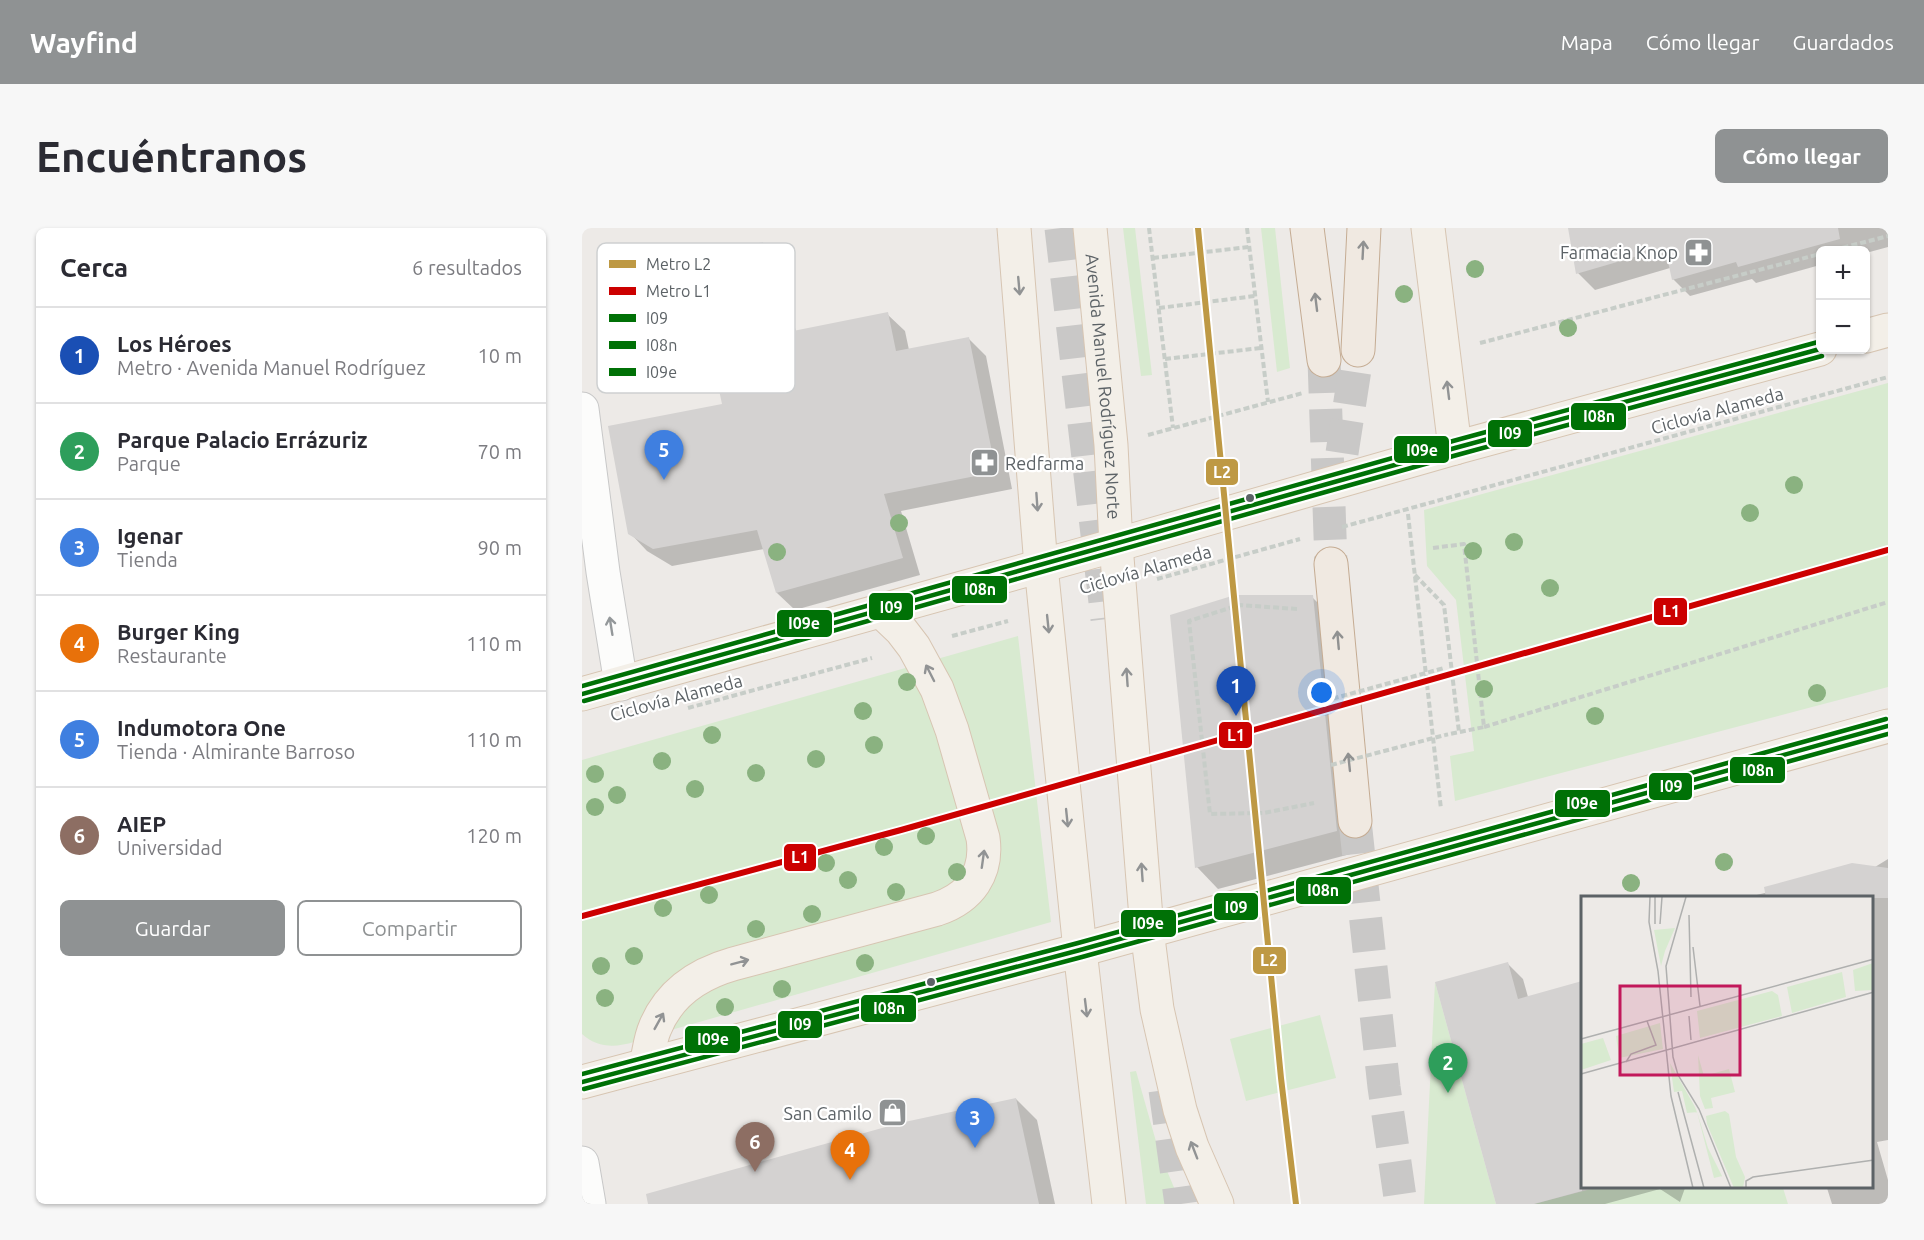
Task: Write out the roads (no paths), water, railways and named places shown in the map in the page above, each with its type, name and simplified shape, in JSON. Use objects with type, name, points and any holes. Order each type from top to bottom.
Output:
[{"type":"highway","points":[[1307,228],[1324,360]]},
{"type":"highway","points":[[1358,350],[1364,228]]},
{"type":"highway","points":[[1331,564],[1355,821]]},
{"type":"main road","points":[[1014,228],[1041,566],[1080,950],[1109,1204]]},
{"type":"main road","name":"Avenida Manuel Rodríguez Norte","points":[[1090,228],[1111,445],[1116,545],[1147,930],[1157,1009],[1169,1071],[1192,1147],[1217,1204]]},
{"type":"main road","points":[[1428,228],[1455,448]]},
{"type":"main road","points":[[1870,335],[1888,330]]},
{"type":"main road","points":[[582,694],[1455,448],[1816,350]]},
{"type":"main road","points":[[646,1065],[654,1028],[665,1010],[687,986],[702,975],[733,964],[920,915],[951,904],[972,887],[984,857],[983,838],[945,708],[931,674],[914,647],[901,630],[881,611]]},
{"type":"main road","points":[[582,1082],[1080,950],[1888,726]]},
{"type":"street","points":[[582,409],[603,572],[621,684]]},
{"type":"street","points":[[582,1163],[589,1204]]},
{"type":"tunnel","points":[[1061,228],[1107,619]]},
{"type":"tunnel","points":[[1342,453],[1358,350]]},
{"type":"tunnel","points":[[1324,360],[1331,564]]},
{"type":"tunnel","points":[[1355,821],[1384,1087],[1401,1204]]},
{"type":"tunnel","points":[[1165,1090],[1181,1204]]},
{"type":"metro line","name":"L2","points":[[1198,228],[1281,1078],[1296,1204]]},
{"type":"metro line","name":"L1","points":[[582,916],[901,830],[1888,550]]},
{"type":"place","name":"Farmacia Knop","points":[[1699,252]]},
{"type":"place","name":"Redfarma","points":[[984,463]]},
{"type":"place","name":"Indumotora One","points":[[664,480]]},
{"type":"place","name":"Los Héroes","points":[[1236,716]]},
{"type":"place","name":"Parque Palacio Errázuriz","points":[[1448,1093]]},
{"type":"place","name":"San Camilo","points":[[893,1113]]},
{"type":"place","name":"Igenar","points":[[975,1148]]},
{"type":"place","name":"AIEP","points":[[755,1172]]},
{"type":"place","name":"Burger King","points":[[850,1180]]}]
